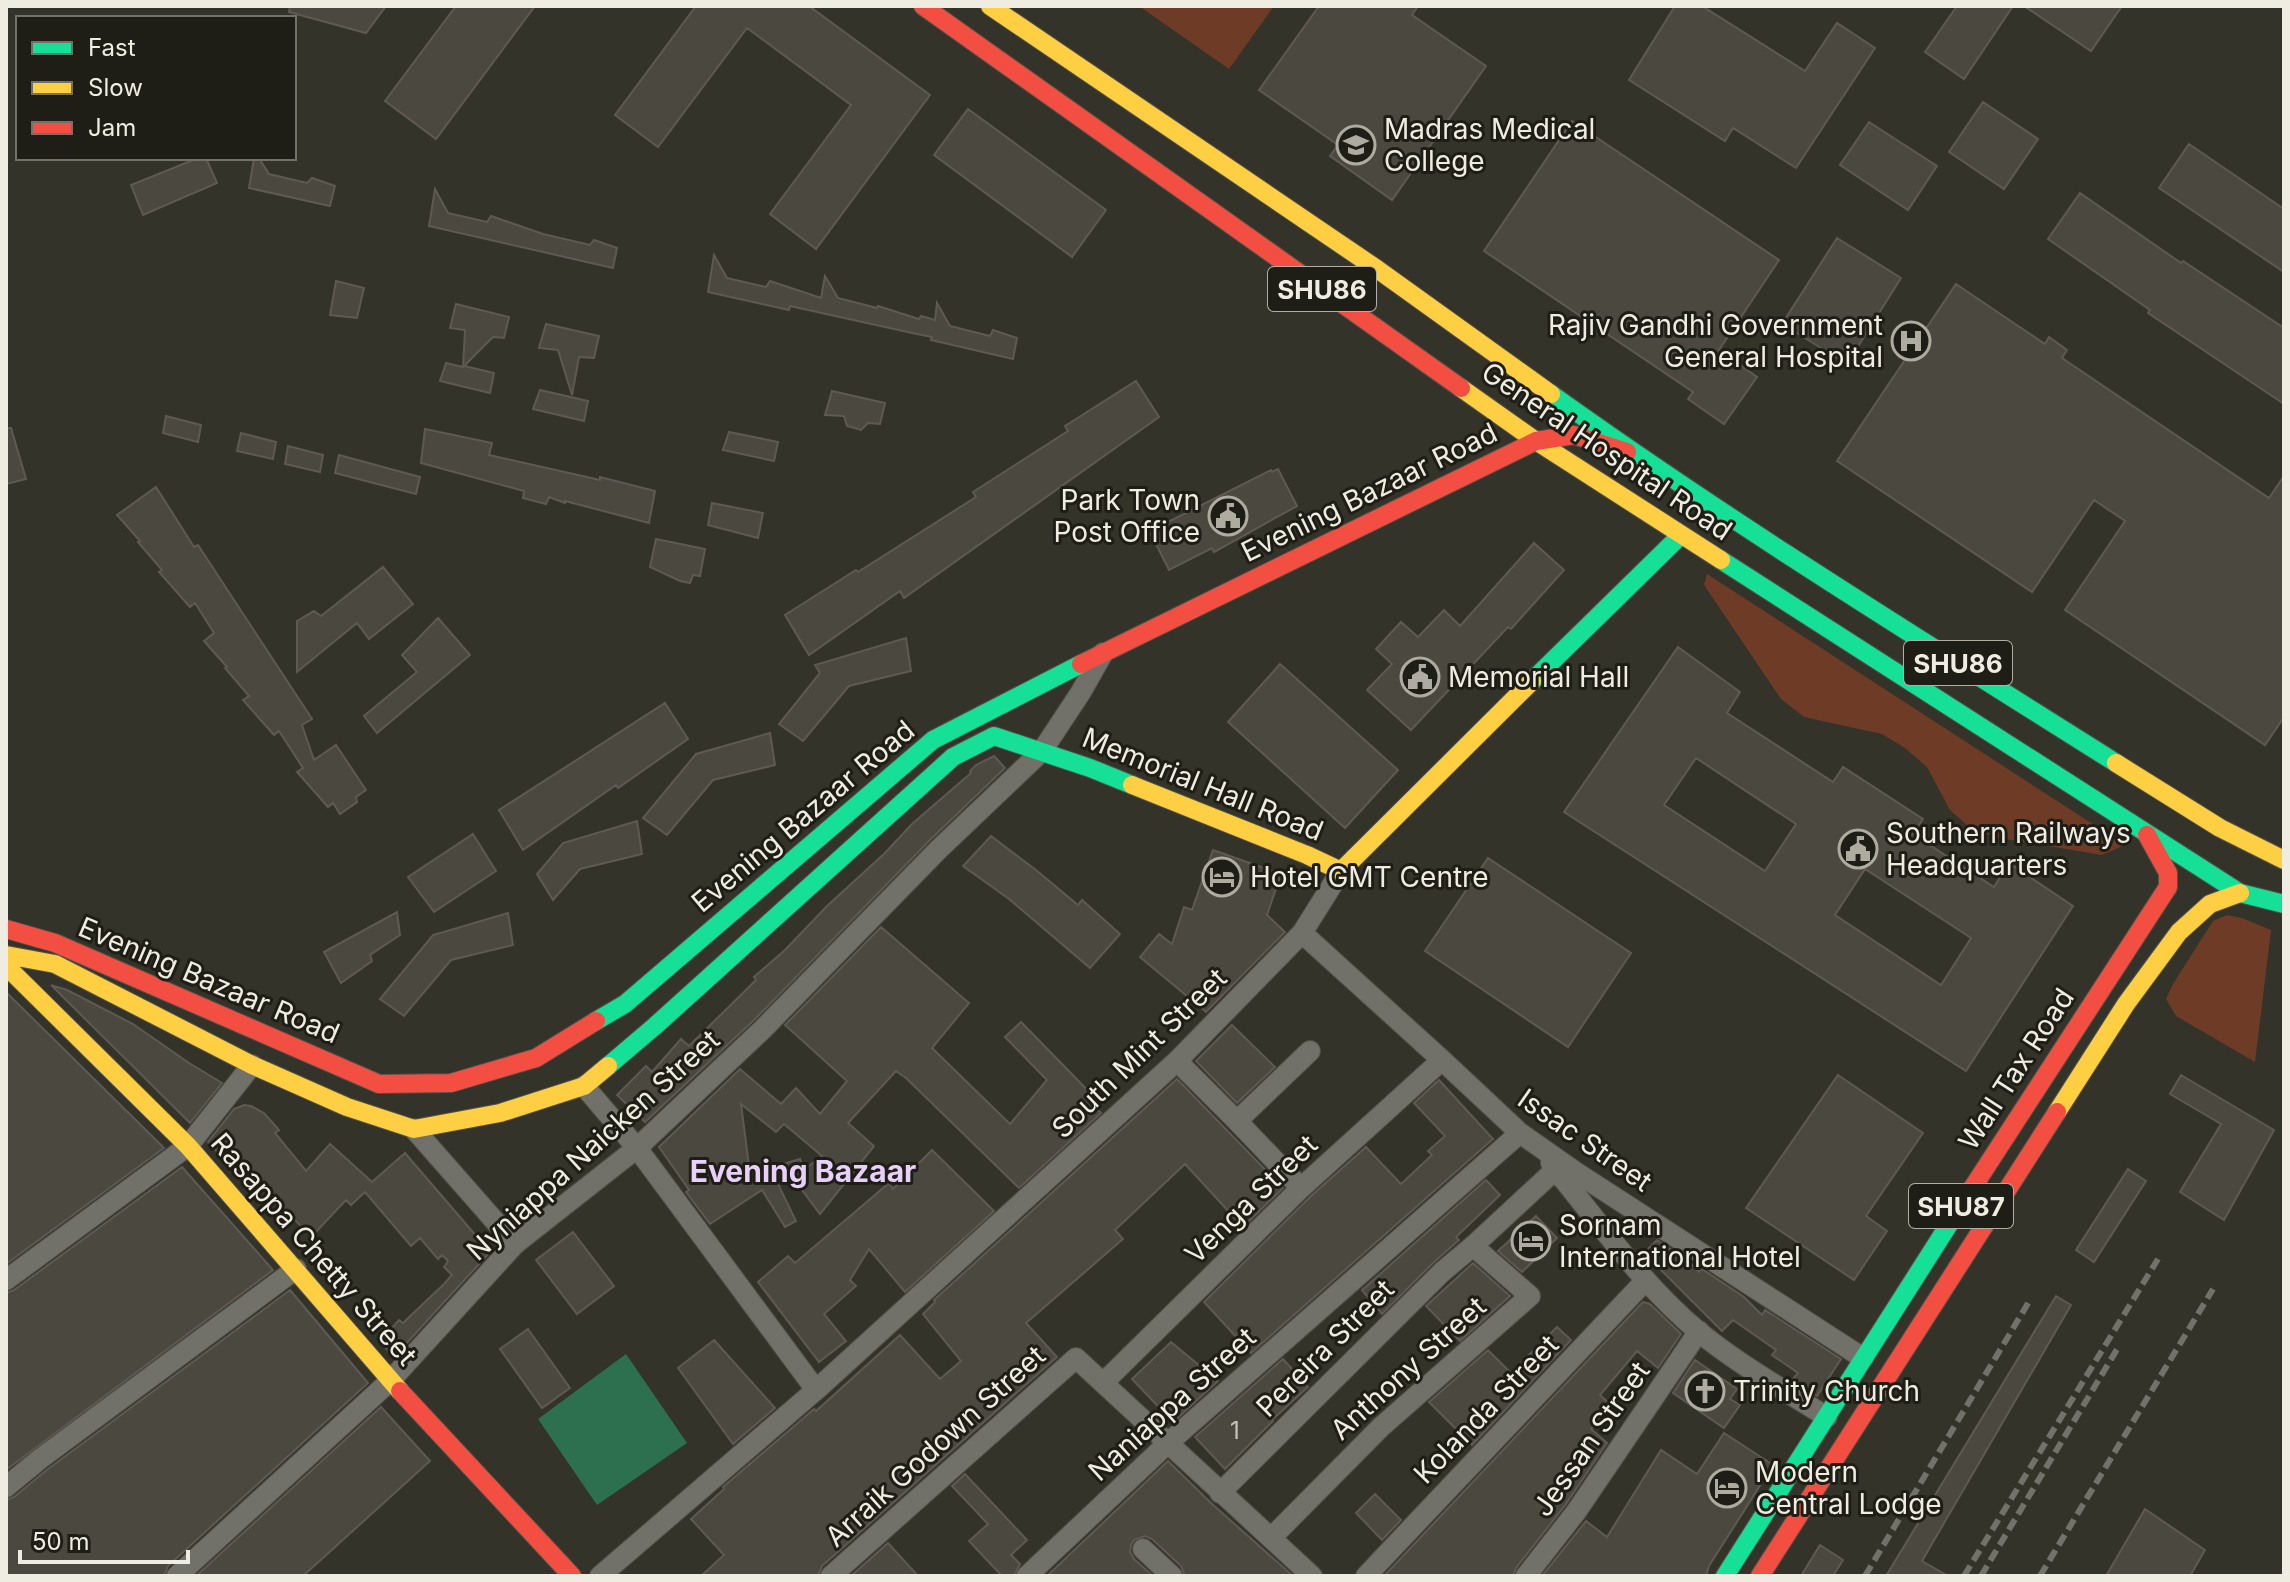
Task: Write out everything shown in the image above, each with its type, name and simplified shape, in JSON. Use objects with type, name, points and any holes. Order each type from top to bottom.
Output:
[{"type":"main road","name":"General Hospital Road","points":[[923,6],[1536,441],[2240,893],[2284,904]]},
{"type":"main road","name":"General Hospital Road","points":[[990,6],[1377,269],[1638,456],[1865,605],[2220,828],[2284,860]]},
{"type":"main road","name":"Evening Bazaar Road","points":[[6,929],[55,943],[379,1084],[451,1083],[536,1058],[625,1004],[933,740],[1103,653],[1536,441],[1574,435],[1638,456]]},
{"type":"main road","name":"South Mint Street","points":[[1341,871],[1681,535]]},
{"type":"main road","name":"Evening Bazaar Road","points":[[6,955],[55,964],[252,1065],[347,1107],[414,1129],[500,1113],[584,1086],[655,1026],[953,757],[994,736]]},
{"type":"main road","name":"Memorial Hall Road","points":[[994,736],[1042,751],[1278,843],[1341,871]]},
{"type":"main road","name":"Wall Tax Road","points":[[1725,1576],[2044,1075],[2168,887],[2168,873],[2146,833]]},
{"type":"main road","name":"Wall Tax Road","points":[[1760,1576],[2126,1004],[2179,932],[2210,904],[2240,893]]},
{"type":"main road","points":[[718,925],[739,949]]},
{"type":"main road","name":"Rasappa Chetty Street","points":[[6,966],[188,1146],[390,1381],[572,1576]]},
{"type":"street","name":"Memorial Hall Road","points":[[1042,751],[1103,653]]},
{"type":"street","name":"Nyniappa Naicken Street","points":[[177,1576],[390,1381],[515,1244],[637,1148],[763,1029],[939,849],[1042,751]]},
{"type":"street","name":"South Mint Street","points":[[600,1576],[816,1390],[1177,1061],[1302,933],[1341,871]]},
{"type":"street","name":"Issac Street","points":[[1302,933],[1550,1161],[1577,1173],[1863,1358]]},
{"type":"street","points":[[1237,1121],[1310,1051]]},
{"type":"street","name":"Venga Street","points":[[1103,1383],[1301,1188],[1442,1060]]},
{"type":"street","points":[[1177,1061],[1301,1188]]},
{"type":"street","points":[[6,1280],[188,1146],[252,1065]]},
{"type":"street","points":[[584,1086],[637,1148],[816,1390]]},
{"type":"street","points":[[414,1129],[515,1244]]},
{"type":"street","name":"Naniappa Street","points":[[1027,1576],[1167,1444],[1520,1133]]},
{"type":"street","points":[[1550,1161],[1646,1280],[1699,1331],[1763,1377],[1827,1417]]},
{"type":"street","name":"Pereira Street","points":[[1220,1493],[1442,1272],[1473,1246],[1550,1161]]},
{"type":"street","name":"Anthony Street","points":[[1272,1537],[1381,1427],[1530,1296],[1473,1246]]},
{"type":"street","points":[[6,1487],[296,1269]]},
{"type":"street","name":"Kolanda Street","points":[[1366,1576],[1646,1280]]},
{"type":"street","name":"Jessan Street","points":[[1526,1576],[1576,1512],[1699,1331]]},
{"type":"street","name":"Arraik Godown Street","points":[[831,1576],[1076,1358],[1103,1383]]},
{"type":"street","points":[[1103,1383],[1312,1576]]},
{"type":"street","points":[[1143,1549],[1172,1576]]},
{"type":"shaded area","points":[[1139,6],[1274,6],[1229,69]]},
{"type":"shaded area","points":[[1707,574],[2125,845],[2102,855],[1994,837],[1968,826],[1950,810],[1927,767],[1905,748],[1882,734],[1804,717],[1781,699],[1704,585]]},
{"type":"shaded area","points":[[2227,915],[2271,930],[2255,1062],[2176,1016],[2166,999],[2213,921]]},
{"type":"shaded area","points":[[626,1354],[687,1443],[597,1505],[538,1419]]},
{"type":"building","points":[[290,6],[386,6],[366,33],[289,12]]},
{"type":"building","points":[[456,6],[535,6],[436,139],[385,101]]},
{"type":"building","points":[[696,6],[809,6],[930,95],[816,249],[770,214],[851,105],[747,28],[658,147],[615,115]]},
{"type":"building","points":[[1319,6],[1418,6],[1412,15],[1486,66],[1392,200],[1330,156],[1338,145],[1259,90]]},
{"type":"building","points":[[1675,6],[1702,6],[1805,71],[1837,23],[1875,48],[1796,168],[1733,128],[1725,141],[1629,80]]},
{"type":"building","points":[[1957,6],[2013,6],[1964,79],[1925,52]]},
{"type":"building","points":[[2024,6],[2122,6],[2091,51]]},
{"type":"building","points":[[1983,102],[2038,139],[2004,189],[1949,152]]},
{"type":"building","points":[[968,109],[1106,210],[1072,257],[934,155]]},
{"type":"building","points":[[1572,121],[1779,260],[1719,350],[1757,377],[1724,424],[1688,399],[1693,392],[1484,251]]},
{"type":"building","points":[[1869,122],[1937,166],[1908,210],[1840,165]]},
{"type":"building","points":[[2189,144],[2284,209],[2284,272],[2159,188]]},
{"type":"building","points":[[193,160],[207,160],[217,183],[143,215],[131,185]]},
{"type":"building","points":[[254,160],[260,160],[269,174],[307,183],[312,178],[335,186],[330,206],[249,188]]},
{"type":"building","points":[[435,189],[448,213],[487,222],[491,216],[543,234],[590,245],[594,240],[617,248],[613,268],[429,226]]},
{"type":"building","points":[[2080,193],[2181,263],[2183,261],[2284,328],[2284,404],[2148,313],[2150,310],[2048,239]]},
{"type":"building","points":[[1837,238],[1901,278],[1847,364],[1782,324]]},
{"type":"building","points":[[714,255],[727,278],[766,287],[770,281],[821,298],[825,276],[838,298],[919,319],[921,316],[935,320],[937,303],[950,326],[990,336],[993,330],[1017,338],[1013,359],[931,340],[932,337],[790,306],[789,310],[708,292]]},
{"type":"building","points":[[336,281],[364,288],[357,318],[330,315]]},
{"type":"building","points":[[1956,284],[2045,344],[2049,337],[2067,350],[2062,358],[2269,498],[2284,476],[2284,717],[2265,745],[2065,610],[2125,521],[2094,500],[2032,592],[1837,461]]},
{"type":"building","points":[[456,304],[509,317],[504,338],[493,337],[464,366],[494,373],[490,393],[440,381],[446,363],[463,367],[465,330],[450,328]]},
{"type":"building","points":[[546,324],[599,336],[594,358],[579,357],[572,395],[558,350],[539,348]]},
{"type":"building","points":[[1136,381],[1159,417],[904,598],[900,591],[809,655],[785,615],[976,497],[973,492],[1068,431],[1065,426]]},
{"type":"building","points":[[540,390],[588,401],[584,421],[533,409]]},
{"type":"building","points":[[832,391],[885,403],[880,424],[868,423],[861,430],[847,426],[844,416],[825,415]]},
{"type":"building","points":[[166,416],[201,425],[198,442],[163,433]]},
{"type":"building","points":[[6,428],[11,428],[26,479],[6,484]]},
{"type":"building","points":[[425,429],[492,443],[489,455],[655,491],[649,523],[549,497],[546,504],[523,498],[524,491],[421,463]]},
{"type":"building","points":[[729,432],[778,442],[774,461],[723,450]]},
{"type":"building","points":[[241,433],[276,442],[273,459],[237,451]]},
{"type":"building","points":[[288,446],[323,455],[320,472],[285,464]]},
{"type":"building","points":[[339,455],[420,477],[416,494],[335,473]]},
{"type":"building","name":"Park Town Post Office","points":[[1278,469],[1297,506],[1214,552],[1212,548],[1169,570],[1151,534],[1159,530],[1158,527]]},
{"type":"building","points":[[156,487],[194,547],[198,545],[312,719],[302,725],[314,760],[336,745],[366,790],[356,797],[357,802],[340,814],[333,803],[328,807],[297,772],[303,768],[279,731],[274,735],[243,700],[249,696],[204,641],[214,633],[195,603],[190,607],[159,572],[162,570],[117,515]]},
{"type":"building","points":[[712,503],[763,513],[758,538],[708,525]]},
{"type":"building","points":[[656,539],[705,549],[700,576],[693,575],[690,583],[650,567]]},
{"type":"building","name":"Memorial Hall","points":[[1534,543],[1564,570],[1511,629],[1508,627],[1411,730],[1367,690],[1392,664],[1376,649],[1401,622],[1418,637],[1444,610],[1460,626]]},
{"type":"building","points":[[383,567],[413,604],[369,639],[357,623],[297,672],[297,621],[314,611],[321,616]]},
{"type":"building","points":[[438,618],[470,655],[377,733],[364,716],[417,672],[402,655]]},
{"type":"building","points":[[906,638],[911,671],[849,686],[803,741],[779,724],[820,673],[815,665]]},
{"type":"building","name":"Southern Railways Headquarters","points":[[1678,647],[1740,692],[1727,713],[1833,782],[1843,767],[1923,819],[1913,834],[1994,887],[2009,863],[2073,906],[1966,1071],[1564,812]],"holes":[[[1696,758],[1796,824],[1765,871],[1664,805]],[[1865,869],[1971,938],[1941,985],[1835,915]]]},
{"type":"building","points":[[1280,664],[1398,770],[1345,828],[1228,722]]},
{"type":"building","points":[[665,703],[688,739],[523,850],[499,810]]},
{"type":"building","points":[[770,733],[775,765],[713,780],[667,835],[643,818],[696,754]]},
{"type":"building","points":[[994,756],[1005,768],[754,1020],[645,1122],[617,1095],[646,1066],[652,1072],[681,1039],[689,1046],[756,980],[754,977],[912,824],[971,773],[976,765]]},
{"type":"building","points":[[637,821],[642,854],[580,869],[553,900],[537,874],[563,843]]},
{"type":"building","points":[[473,834],[496,871],[434,912],[408,877]]},
{"type":"building","points":[[991,836],[1078,905],[1082,900],[1120,934],[1090,968],[1009,899],[963,866]]},
{"type":"building","points":[[1213,850],[1281,874],[1267,915],[1285,932],[1206,1012],[1140,957],[1159,934],[1172,944],[1184,907],[1192,910]]},
{"type":"building","points":[[1488,858],[1631,953],[1568,1047],[1425,951]]},
{"type":"building","points":[[397,912],[400,935],[370,955],[372,961],[341,983],[324,952]]},
{"type":"building","points":[[508,913],[513,945],[451,960],[404,1016],[380,999],[433,935]]},
{"type":"building","points":[[881,927],[969,1003],[932,1048],[1010,1124],[1047,1080],[1005,1037],[1021,1022],[1099,1102],[1094,1106],[1101,1113],[1019,1188],[896,1071],[848,1123],[874,1146],[820,1214],[793,1178],[822,1156],[784,1124],[776,1132],[741,1104],[750,1174],[800,1159],[802,1164],[776,1180],[796,1221],[785,1227],[762,1190],[710,1224],[659,1147],[740,1069],[781,1104],[796,1088],[820,1114],[847,1081],[785,1025]]},
{"type":"building","points":[[51,985],[133,1024],[222,1083],[190,1123]]},
{"type":"building","points":[[6,994],[164,1148],[6,1264]]},
{"type":"building","points":[[1232,1025],[1275,1067],[1237,1103],[1196,1061]]},
{"type":"building","points":[[1838,1075],[1923,1133],[1866,1216],[1887,1231],[1854,1280],[1746,1208]]},
{"type":"building","points":[[2181,1075],[2274,1130],[2224,1220],[2180,1192],[2221,1124],[2170,1094]]},
{"type":"building","points":[[1177,1079],[1283,1188],[1243,1227],[1185,1164],[1115,1230],[1123,1239],[1026,1323],[1057,1357],[822,1566],[818,1576],[701,1576],[724,1555],[691,1519],[723,1487],[814,1409],[816,1411],[900,1335],[940,1379],[961,1361],[923,1314],[934,1300]]},
{"type":"building","points":[[1439,1080],[1493,1139],[1251,1353],[1204,1302],[1310,1197],[1366,1147],[1401,1184],[1432,1155],[1428,1151],[1445,1136],[1414,1103]]},
{"type":"building","points":[[244,1105],[264,1113],[279,1130],[275,1133],[306,1171],[330,1144],[372,1182],[405,1153],[490,1252],[394,1357],[383,1345],[388,1340],[385,1336],[399,1320],[403,1323],[452,1275],[444,1267],[448,1261],[442,1255],[438,1259],[420,1238],[411,1246],[365,1192],[351,1205],[346,1200],[312,1236],[284,1210],[233,1149],[223,1158],[208,1142],[234,1109]]},
{"type":"building","points":[[932,1150],[994,1211],[905,1292],[869,1249],[850,1280],[856,1286],[824,1314],[846,1341],[819,1362],[758,1282],[788,1256],[795,1263],[889,1183],[893,1189]]},
{"type":"building","points":[[182,1167],[273,1270],[6,1470],[6,1293]]},
{"type":"building","points":[[2128,1169],[2146,1181],[2094,1262],[2076,1250]]},
{"type":"building","points":[[1486,1180],[1500,1195],[1456,1237],[1459,1240],[1382,1314],[1362,1290]]},
{"type":"building","name":"Sornam International Hotel","points":[[1536,1216],[1557,1238],[1522,1272],[1498,1251]]},
{"type":"building","points":[[573,1232],[614,1286],[577,1314],[536,1260]]},
{"type":"building","points":[[1657,1240],[1699,1272],[1702,1269],[1744,1297],[1762,1315],[1765,1310],[1841,1359],[1817,1396],[1792,1380],[1798,1373],[1772,1355],[1776,1350],[1733,1320],[1722,1331],[1644,1253]]},
{"type":"building","points":[[1473,1263],[1510,1296],[1460,1341],[1426,1306]]},
{"type":"building","points":[[290,1290],[368,1383],[168,1566],[164,1576],[6,1576],[6,1500]]},
{"type":"building","points":[[2056,1296],[2071,1305],[1922,1561],[1948,1576],[1886,1576]]},
{"type":"building","points":[[1643,1302],[1650,1304],[1681,1334],[1658,1368],[1637,1351],[1600,1395],[1612,1406],[1591,1429],[1607,1443],[1513,1576],[1384,1576]]},
{"type":"building","points":[[1557,1327],[1571,1340],[1472,1445],[1429,1402],[1488,1350],[1511,1373]]},
{"type":"building","points":[[528,1329],[570,1388],[542,1408],[500,1349]]},
{"type":"building","points":[[714,1340],[775,1408],[733,1444],[678,1368]]},
{"type":"building","points":[[1171,1342],[1218,1381],[1173,1422],[1132,1379]]},
{"type":"building","points":[[1283,1359],[1308,1387],[1225,1469],[1195,1437]]},
{"type":"building","name":"Trinity Church","points":[[1695,1360],[1737,1389],[1730,1399],[1740,1405],[1724,1428],[1673,1393]]},
{"type":"building","points":[[381,1407],[430,1461],[303,1576],[196,1576]]},
{"type":"building","points":[[1724,1433],[1773,1465],[1709,1566],[1706,1576],[1542,1576],[1586,1521],[1607,1537],[1661,1450],[1697,1474]]},
{"type":"building","points":[[1168,1461],[1293,1576],[1185,1576],[1181,1566],[1145,1536],[1134,1540],[1130,1552],[1153,1576],[1047,1576]]},
{"type":"building","points":[[965,1474],[1027,1540],[1011,1555],[1020,1564],[1014,1576],[1002,1576],[969,1541],[988,1524],[952,1486]]},
{"type":"building","points":[[1375,1494],[1401,1520],[1382,1540],[1356,1513]]},
{"type":"building","points":[[2145,1509],[2205,1550],[2190,1576],[2106,1576]]},
{"type":"building","points":[[888,1543],[918,1576],[851,1576]]},
{"type":"building","points":[[1820,1545],[1843,1560],[1833,1576],[1801,1576]]},
{"type":"railway","points":[[1964,1576],[2158,1259]]},
{"type":"railway","points":[[2040,1576],[2213,1289]]},
{"type":"railway","points":[[1865,1576],[2030,1300]]},
{"type":"railway","points":[[1981,1576],[2119,1346]]},
{"type":"traffic: fast","points":[[1551,394],[1760,537],[2116,763]]},
{"type":"traffic: fast","points":[[1532,681],[1681,535]]},
{"type":"traffic: fast","points":[[1721,560],[2240,893],[2284,904]]},
{"type":"traffic: fast","points":[[596,1021],[625,1004],[933,740],[1081,664]]},
{"type":"traffic: fast","points":[[608,1066],[953,757],[994,736],[1132,785]]},
{"type":"traffic: fast","points":[[1725,1576],[1962,1204]]},
{"type":"traffic: slow","points":[[990,6],[1377,269],[1551,394]]},
{"type":"traffic: slow","points":[[1461,388],[1536,441],[1721,560]]},
{"type":"traffic: slow","points":[[1132,785],[1341,871],[1532,681]]},
{"type":"traffic: slow","points":[[2116,763],[2220,828],[2284,860]]},
{"type":"traffic: slow","points":[[2057,1112],[2126,1004],[2179,932],[2210,904],[2240,893]]},
{"type":"traffic: slow","points":[[6,955],[55,964],[252,1065],[347,1107],[414,1129],[500,1113],[584,1086],[608,1066]]},
{"type":"traffic: slow","points":[[6,966],[188,1146],[400,1391]]},
{"type":"traffic: jam","points":[[923,6],[1461,388]]},
{"type":"traffic: jam","points":[[1081,664],[1536,441],[1574,435],[1627,452]]},
{"type":"traffic: jam","points":[[1962,1204],[2168,887],[2168,873],[2147,835]]},
{"type":"traffic: jam","points":[[6,929],[55,943],[379,1084],[451,1083],[536,1058],[596,1021]]},
{"type":"traffic: jam","points":[[1760,1576],[2057,1112]]},
{"type":"traffic: jam","points":[[400,1391],[572,1576]]},
{"type":"place","name":"Madras Medical College","points":[[1356,145]]},
{"type":"place","name":"Rajiv Gandhi Government General Hospital","points":[[1911,341]]},
{"type":"place","name":"Park Town Post Office","points":[[1228,516]]},
{"type":"place","name":"Memorial Hall","points":[[1420,677]]},
{"type":"place","name":"Southern Railways Headquarters","points":[[1858,849]]},
{"type":"place","name":"Hotel GMT Centre","points":[[1222,877]]},
{"type":"place","name":"Sornam International Hotel","points":[[1531,1241]]},
{"type":"place","name":"Trinity Church","points":[[1705,1391]]},
{"type":"place","name":"Modern Central Lodge","points":[[1727,1488]]},
{"type":"district","name":"Evening Bazaar","points":[[803,1171]]}]
